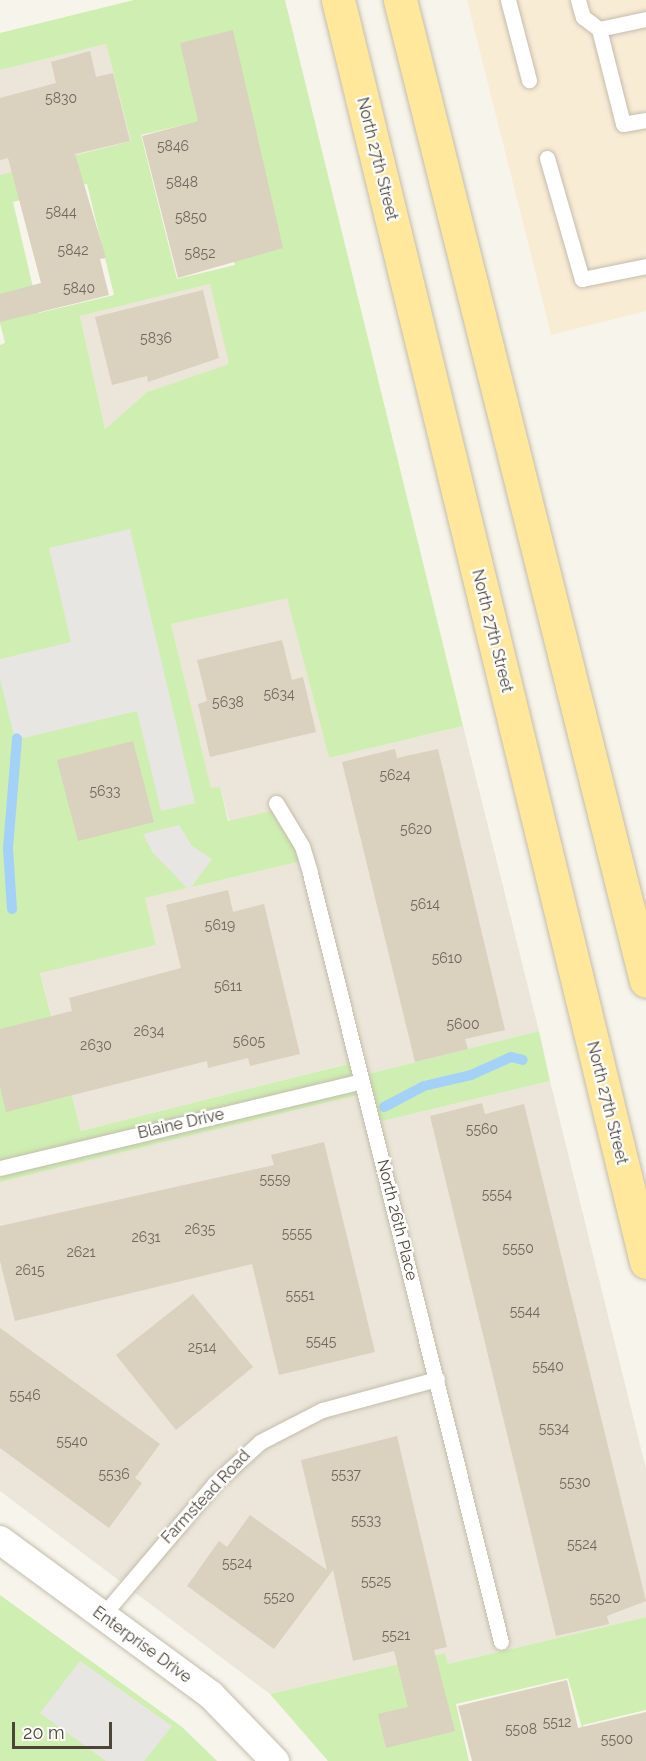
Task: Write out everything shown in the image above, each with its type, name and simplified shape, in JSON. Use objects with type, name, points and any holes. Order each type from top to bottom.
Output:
[{"type":"main road","name":"North 27th Street","points":[[338,0],[646,1262]]},
{"type":"main road","points":[[400,0],[646,981]]},
{"type":"street","name":"Enterprise Drive","points":[[0,1540],[211,1695],[275,1761]]},
{"type":"lane","points":[[508,0],[529,80]]},
{"type":"lane","points":[[578,0],[583,17],[599,29],[623,124],[646,120]]},
{"type":"lane","points":[[599,29],[646,19]]},
{"type":"lane","points":[[547,158],[582,279],[646,266]]},
{"type":"lane","name":"North 26th Place","points":[[276,803],[306,857],[501,1642]]},
{"type":"lane","name":"Blaine Drive","points":[[0,1167],[361,1081]]},
{"type":"lane","name":"Farmstead Road","points":[[102,1616],[215,1483],[260,1442],[322,1410],[437,1379]]},
{"type":"shaded area","points":[[467,0],[646,0],[646,311],[551,335]]},
{"type":"shaded area","points":[[106,44],[131,141],[0,175],[0,70]]},
{"type":"shaded area","points":[[210,284],[230,364],[147,392],[105,429],[80,316]]},
{"type":"shaded area","points":[[130,529],[195,803],[161,811],[137,711],[15,740],[0,679],[0,659],[71,642],[49,548]]},
{"type":"shaded area","points":[[287,597],[329,758],[463,726],[539,1031],[360,1076],[355,1062],[81,1131],[40,972],[156,945],[144,898],[302,861],[229,821],[220,787],[211,789],[171,624]]},
{"type":"shaded area","points":[[179,825],[192,846],[212,859],[189,890],[153,853],[143,834]]},
{"type":"shaded area","points":[[550,1081],[646,1469],[646,1617],[448,1664],[445,1653],[270,1694],[0,1491],[0,1182],[362,1094],[370,1124]]},
{"type":"shaded area","points":[[80,1661],[172,1726],[144,1761],[106,1761],[40,1713]]},
{"type":"green space","points":[[134,0],[285,0],[463,726],[329,758],[287,598],[171,624],[211,788],[220,787],[228,821],[288,807],[302,861],[145,898],[156,945],[40,973],[81,1131],[356,1062],[360,1076],[539,1031],[550,1081],[370,1124],[362,1094],[0,1182],[0,345],[5,343],[0,323],[0,175],[131,141],[106,44],[0,70],[0,33]],"holes":[[[199,121],[235,265],[177,279],[141,135]],[[87,184],[114,295],[39,313],[13,202]],[[210,284],[229,364],[147,392],[105,429],[80,316]]]},
{"type":"green space","points":[[0,1595],[182,1727],[217,1761],[0,1761]]},
{"type":"green space","points":[[646,1617],[646,1710],[583,1725],[591,1760],[568,1678],[456,1704],[469,1761],[328,1761],[270,1694],[445,1653],[448,1664]]},
{"type":"building","points":[[233,30],[283,248],[178,278],[142,136],[198,121],[180,43]]},
{"type":"building","points":[[90,51],[96,77],[113,73],[130,141],[75,154],[106,258],[100,259],[109,295],[0,322],[0,294],[41,283],[8,158],[0,160],[0,98],[56,83],[51,62]]},
{"type":"building","points":[[203,290],[219,358],[148,382],[147,376],[112,385],[95,317]]},
{"type":"building","points":[[282,640],[292,680],[303,677],[316,732],[210,757],[198,704],[207,701],[197,660]]},
{"type":"building","points":[[133,741],[154,822],[78,841],[57,760]]},
{"type":"building","points":[[395,749],[397,758],[438,749],[505,1030],[465,1039],[468,1049],[415,1062],[342,762]]},
{"type":"building","points":[[228,890],[233,912],[264,904],[300,1054],[250,1066],[248,1058],[208,1068],[207,1061],[6,1112],[0,1086],[0,1029],[72,1011],[69,998],[181,968],[166,905]]},
{"type":"building","points":[[482,1103],[485,1114],[524,1104],[646,1601],[607,1616],[609,1624],[556,1636],[430,1116]]},
{"type":"building","points":[[324,1142],[375,1352],[279,1375],[252,1264],[15,1321],[0,1261],[0,1226],[274,1165],[271,1155]]},
{"type":"building","points":[[193,1294],[253,1367],[176,1430],[116,1355]]},
{"type":"building","points":[[0,1328],[160,1444],[135,1478],[142,1483],[109,1528],[0,1448]]},
{"type":"building","points":[[397,1436],[447,1647],[434,1650],[455,1731],[386,1748],[378,1714],[408,1707],[394,1651],[353,1661],[333,1570],[274,1649],[187,1586],[219,1541],[227,1547],[250,1515],[327,1570],[301,1460]]},
{"type":"building","points":[[567,1680],[578,1728],[646,1712],[646,1761],[472,1761],[458,1706]]},
{"type":"waterway","points":[[12,909],[8,848],[17,738]]},
{"type":"waterway","points":[[384,1107],[424,1086],[471,1075],[511,1057],[523,1060]]}]
